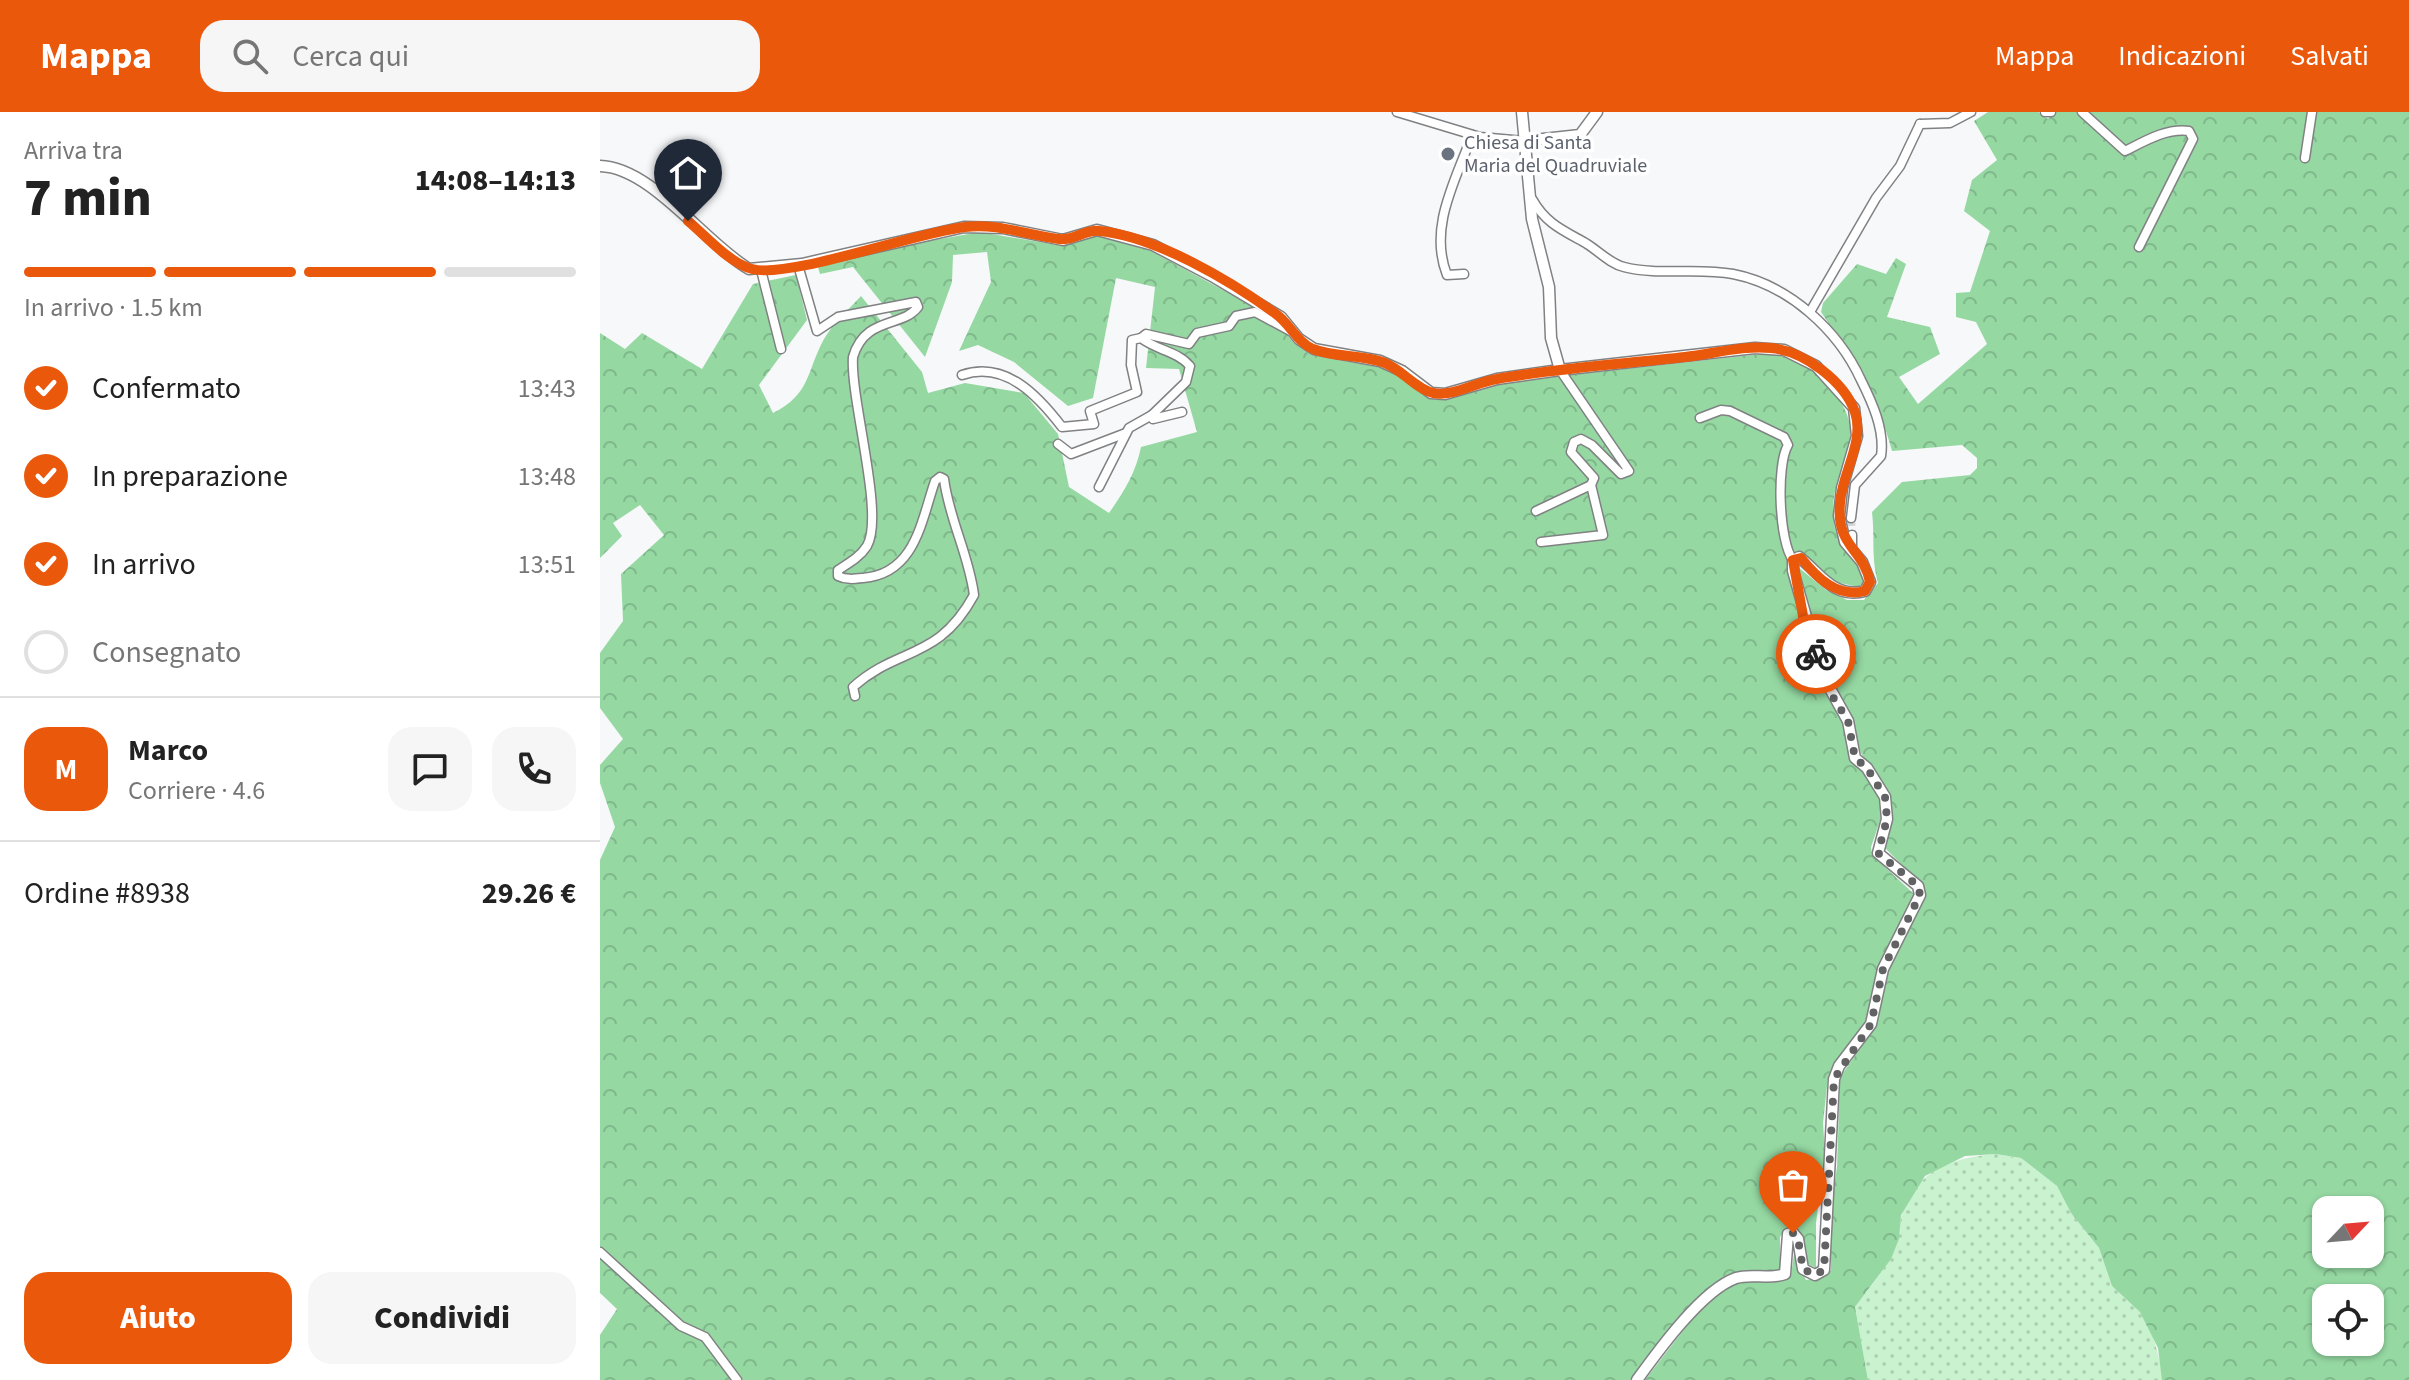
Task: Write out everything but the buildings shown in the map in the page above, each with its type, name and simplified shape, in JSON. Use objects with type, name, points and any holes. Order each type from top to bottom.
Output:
[{"type":"street","points":[[1397,112],[1472,135],[1524,141],[1580,135],[1597,112]]},
{"type":"street","points":[[1522,112],[1529,195],[1549,287],[1551,338],[1560,370],[1629,471],[1621,474],[1592,445],[1577,440],[1570,449],[1594,478],[1591,485],[1603,535],[1541,542]]},
{"type":"street","points":[[1914,112],[1920,124]]},
{"type":"street","points":[[1920,124],[1950,123],[1971,112]]},
{"type":"street","points":[[2045,112],[2051,112]]},
{"type":"street","points":[[2082,112],[2125,151],[2178,129],[2189,131],[2193,139],[2139,247]]},
{"type":"street","points":[[2305,158],[2312,112]]},
{"type":"street","points":[[1810,312],[1876,198],[1900,166],[1920,124]]},
{"type":"street","points":[[1464,274],[1447,275],[1440,258],[1439,228],[1472,135]]},
{"type":"street","points":[[600,166],[630,174],[739,263],[761,270],[798,265],[964,227],[1003,228],[1063,240],[1097,230],[1153,245],[1281,317],[1294,333]]},
{"type":"street","points":[[1529,195],[1547,221],[1620,266],[1650,272],[1672,269],[1732,274],[1752,279],[1810,312],[1836,337],[1850,357],[1878,422],[1881,456],[1855,485],[1851,518]]},
{"type":"street","points":[[798,265],[817,331],[838,317],[862,310],[916,302],[918,307],[866,335],[857,345],[853,357],[868,470],[869,544],[858,557],[838,570],[838,576],[844,579],[871,577],[898,566],[911,553],[935,481],[940,477],[944,479],[951,520],[971,577],[974,595],[951,629],[932,645],[866,675],[853,687],[855,696]]},
{"type":"street","points":[[761,270],[781,349]]},
{"type":"street","points":[[962,375],[988,372],[1022,384],[1036,394],[1062,427],[1094,424],[1090,411],[1137,392],[1130,352],[1132,340],[1146,334],[1189,344],[1197,333],[1229,326],[1236,316],[1255,312],[1294,333],[1314,349],[1380,361],[1402,371],[1431,393],[1445,394],[1497,379],[1560,370],[1755,348],[1784,350],[1806,360],[1846,395],[1856,416],[1857,436],[1842,488],[1839,516],[1842,535],[1870,577],[1868,588],[1860,593],[1833,587],[1820,579],[1801,558],[1793,560]]},
{"type":"street","points":[[1058,444],[1071,454],[1127,432],[1152,415],[1186,382],[1190,366],[1174,353],[1141,338]]},
{"type":"street","points":[[1637,1380],[1693,1313],[1726,1283],[1743,1276],[1785,1274],[1788,1234],[1793,1233],[1798,1239],[1803,1269],[1815,1275],[1824,1270],[1834,1079],[1871,1024],[1883,969],[1920,895],[1918,886],[1878,853],[1887,819],[1885,797],[1867,768],[1855,758],[1848,721],[1826,685],[1803,616],[1793,560],[1784,538],[1780,469],[1788,445],[1784,437],[1730,411],[1721,410],[1700,418]]},
{"type":"street","points":[[1152,415],[1153,419],[1182,412]]},
{"type":"street","points":[[1099,487],[1127,432]]},
{"type":"street","points":[[1536,511],[1591,485]]},
{"type":"street","points":[[1852,535],[1852,550]]},
{"type":"street","points":[[600,1252],[681,1326],[705,1337],[737,1380]]},
{"type":"green space","points":[[1988,112],[2038,112],[2048,119],[2055,112],[2409,112],[2409,1380],[2162,1380],[2158,1348],[2140,1312],[2112,1286],[2099,1248],[2071,1213],[2057,1186],[2021,1158],[1996,1154],[1965,1156],[1925,1176],[1901,1215],[1899,1239],[1891,1259],[1855,1307],[1868,1380],[1645,1380],[1692,1319],[1725,1288],[1734,1283],[1791,1276],[1794,1254],[1806,1280],[1825,1277],[1831,1270],[1831,1207],[1837,1167],[1840,1077],[1874,1029],[1888,970],[1913,922],[1924,887],[1885,848],[1888,794],[1861,753],[1848,708],[1832,685],[1798,567],[1826,590],[1847,600],[1864,600],[1878,583],[1872,512],[1902,482],[1970,475],[1977,468],[1977,458],[1962,445],[1892,451],[1872,395],[1821,312],[1823,303],[1857,264],[1886,274],[1896,258],[1906,264],[1887,317],[1930,327],[1940,354],[1899,377],[1918,404],[1987,344],[1976,322],[1956,317],[1956,293],[1970,292],[1990,231],[1964,211],[1972,180],[1997,160],[1974,121]]},
{"type":"green space","points":[[980,232],[1063,246],[1097,236],[1151,251],[1249,304],[1276,322],[1295,344],[1311,355],[1378,367],[1399,376],[1429,399],[1446,400],[1498,385],[1562,376],[1770,353],[1802,364],[1828,385],[1843,405],[1850,438],[1837,484],[1834,523],[1839,539],[1865,581],[1859,587],[1835,582],[1799,552],[1788,557],[1788,572],[1821,687],[1843,722],[1850,761],[1863,772],[1880,798],[1881,818],[1871,847],[1872,855],[1914,894],[1878,967],[1866,1021],[1834,1063],[1828,1077],[1823,1123],[1825,1154],[1816,1223],[1816,1268],[1806,1263],[1800,1231],[1793,1227],[1785,1229],[1780,1237],[1780,1270],[1742,1271],[1717,1282],[1675,1321],[1630,1380],[600,1380],[600,1335],[617,1309],[600,1293],[600,860],[615,827],[600,783],[600,765],[623,739],[600,708],[600,653],[623,621],[621,574],[664,535],[640,505],[613,523],[622,536],[600,558],[600,333],[625,349],[642,333],[702,369],[753,284],[796,275],[807,320],[759,385],[773,413],[801,390],[828,333],[861,296],[922,372],[928,393],[965,383],[1024,393],[1058,434],[1069,487],[1109,513],[1129,482],[1141,447],[1197,432],[1179,369],[1146,368],[1155,287],[1116,278],[1093,398],[1068,406],[1014,362],[978,345],[959,351],[991,282],[987,252],[953,255],[952,282],[925,357],[853,267],[820,274],[818,267],[900,246]]},
{"type":"green space","points":[[1996,1154],[2021,1158],[2057,1186],[2071,1213],[2099,1248],[2112,1286],[2140,1312],[2151,1329],[2162,1380],[1868,1380],[1855,1307],[1893,1253],[1908,1199],[1927,1176],[1938,1169],[1966,1158]]},
{"type":"tunnel","points":[[1851,518],[1852,535]]},
{"type":"way so far","points":[[1793,1233],[1798,1239],[1803,1269],[1815,1275],[1824,1270],[1826,1179],[1831,1155],[1829,1123],[1834,1079],[1839,1066],[1871,1024],[1883,969],[1920,895],[1918,886],[1878,853],[1877,847],[1887,819],[1885,797],[1881,786],[1855,758],[1848,721],[1828,689],[1816,654]]},
{"type":"place","name":"Chiesa di Santa Maria del Quadruviale","points":[[1448,154]]},
{"type":"route","points":[[688,221],[739,263],[758,270],[802,264],[964,227],[1003,228],[1063,240],[1087,231],[1115,234],[1153,245],[1253,299],[1281,317],[1299,339],[1314,349],[1380,361],[1402,371],[1431,393],[1445,394],[1497,379],[1560,370],[1755,348],[1795,354],[1827,375],[1851,402],[1856,416],[1857,436],[1842,488],[1839,516],[1845,542],[1870,577],[1865,591],[1843,592],[1815,575],[1801,558],[1793,560],[1803,616],[1816,654]]}]
